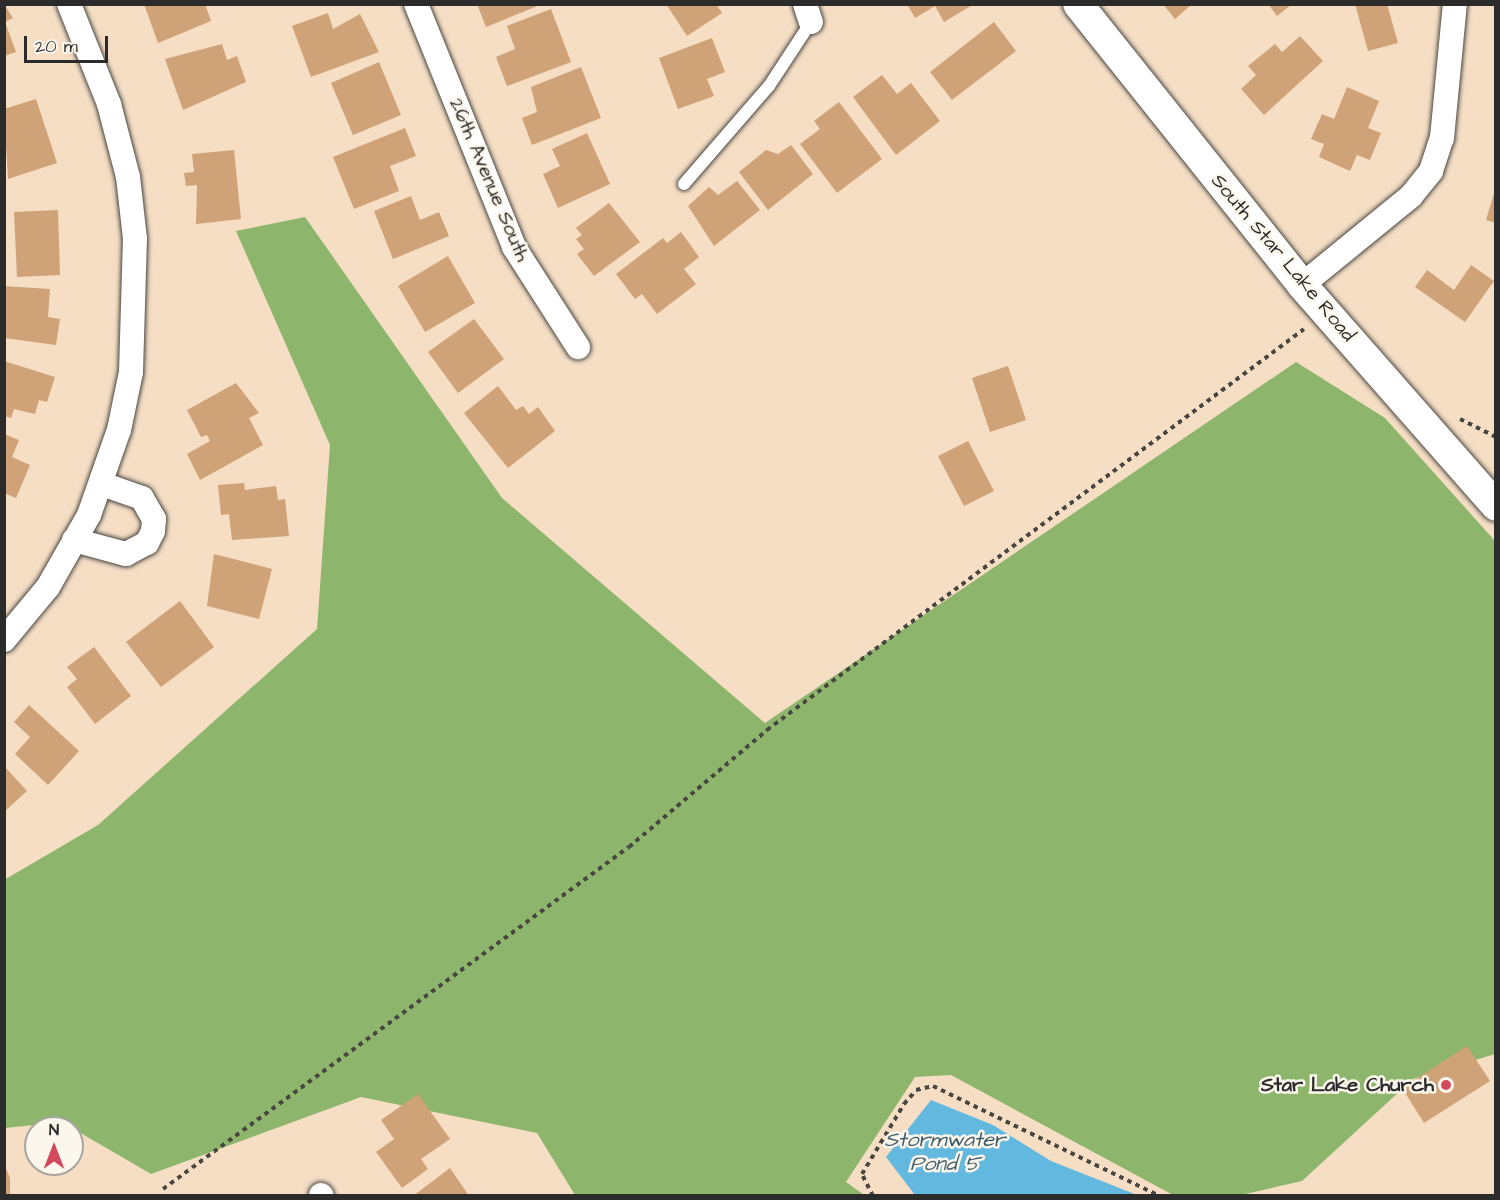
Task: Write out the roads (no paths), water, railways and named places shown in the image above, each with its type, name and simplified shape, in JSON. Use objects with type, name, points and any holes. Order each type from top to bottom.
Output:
[{"type":"street","points":[[4,640],[48,587],[102,483],[131,372],[135,239],[121,142],[69,4]]},
{"type":"street","name":"26th Avenue South","points":[[416,4],[514,247],[578,347]]},
{"type":"street","name":"South Star Lake Road","points":[[1078,4],[1302,285],[1496,506]]},
{"type":"street","points":[[1302,285],[1411,196],[1431,171],[1442,138],[1455,4]]},
{"type":"street","points":[[74,540],[126,554],[147,543],[153,531],[154,519],[142,498],[102,483]]},
{"type":"lane","points":[[684,184],[769,86],[808,13]]},
{"type":"water","name":"Stormwater Pond 5","points":[[931,1100],[993,1125],[1051,1161],[1137,1195],[915,1195],[886,1157]]},
{"type":"place","name":"Star Lake Church","points":[[1446,1085]]}]
